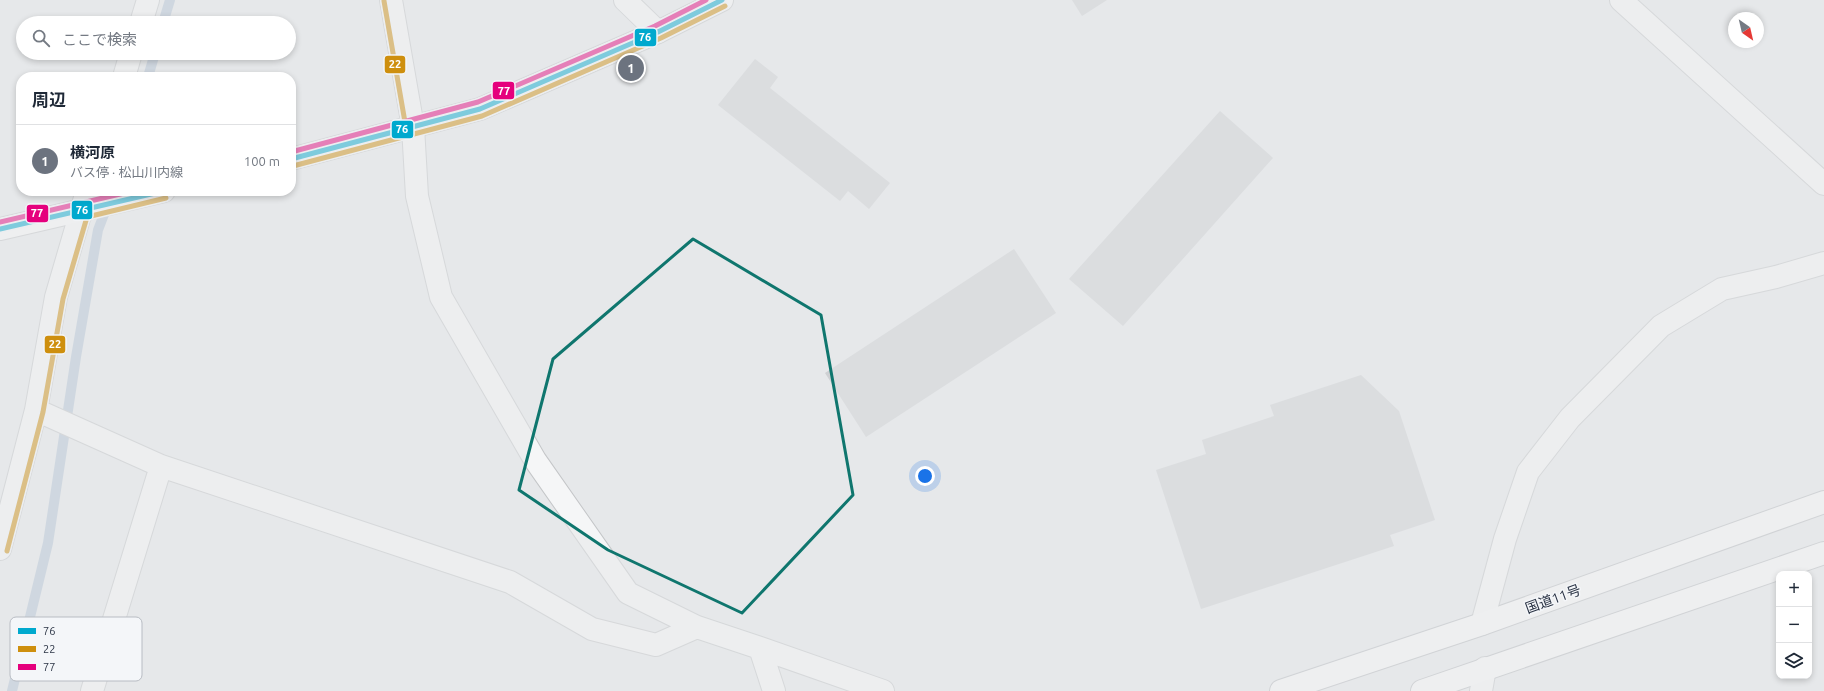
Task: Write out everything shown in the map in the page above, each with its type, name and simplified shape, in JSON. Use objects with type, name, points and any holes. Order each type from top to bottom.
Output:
[{"type":"main road","points":[[296,158],[480,109],[658,32],[722,0]]},
{"type":"main road","points":[[0,229],[143,196]]},
{"type":"main road","name":"国道11号","points":[[1281,691],[1482,624],[1824,502]]},
{"type":"main road","points":[[1422,691],[1485,668],[1824,553]]},
{"type":"street","points":[[143,16],[148,0]]},
{"type":"street","points":[[391,0],[413,127],[417,196],[440,297],[535,460],[628,593],[697,627],[883,691]]},
{"type":"street","points":[[626,0],[658,32]]},
{"type":"street","points":[[1621,0],[1824,184]]},
{"type":"street","points":[[125,72],[129,60]]},
{"type":"street","points":[[0,549],[36,410],[56,297],[86,196]]},
{"type":"street","points":[[1482,624],[1505,539],[1528,472],[1570,418],[1660,326],[1722,289],[1776,277],[1824,262]]},
{"type":"street","points":[[36,410],[161,466],[510,582],[592,629],[656,645],[697,627]]},
{"type":"street","points":[[115,617],[161,466]]},
{"type":"street","points":[[760,648],[774,691]]},
{"type":"street","points":[[1481,691],[1485,668]]},
{"type":"street","points":[[92,691],[95,681]]},
{"type":"highlighted area","points":[[693,239],[821,315],[853,495],[742,613],[608,550],[519,490],[553,359]]},
{"type":"building","points":[[1072,0],[1107,0],[1082,16]]},
{"type":"building","points":[[755,59],[778,77],[770,88],[890,183],[869,209],[848,191],[840,201],[718,105]]},
{"type":"building","points":[[1220,111],[1273,158],[1123,326],[1069,279]]},
{"type":"building","points":[[1014,249],[1056,313],[866,437],[825,373]]},
{"type":"building","points":[[1361,375],[1399,411],[1435,520],[1390,535],[1394,546],[1201,609],[1156,470],[1206,454],[1202,440],[1274,416],[1270,405]]},
{"type":"waterway","points":[[165,16],[170,0]]},
{"type":"waterway","points":[[149,72],[153,60]]},
{"type":"waterway","points":[[30,617],[48,543],[76,357],[98,230],[111,196]]},
{"type":"waterway","points":[[12,691],[14,681]]},
{"type":"transit line","name":"77","points":[[296,151],[478,102],[655,26],[706,0]]},
{"type":"transit line","name":"76","points":[[296,158],[480,109],[658,32],[722,0]]},
{"type":"transit line","name":"22","points":[[384,1],[406,128]]},
{"type":"transit line","name":"22","points":[[296,165],[482,116],[661,38],[725,6]]},
{"type":"transit line","name":"77","points":[[0,222],[112,196]]},
{"type":"transit line","name":"76","points":[[0,229],[142,196]]},
{"type":"transit line","name":"22","points":[[7,551],[43,412],[63,299],[87,217],[166,198]]},
{"type":"place","name":"横河原","points":[[631,68]]}]
